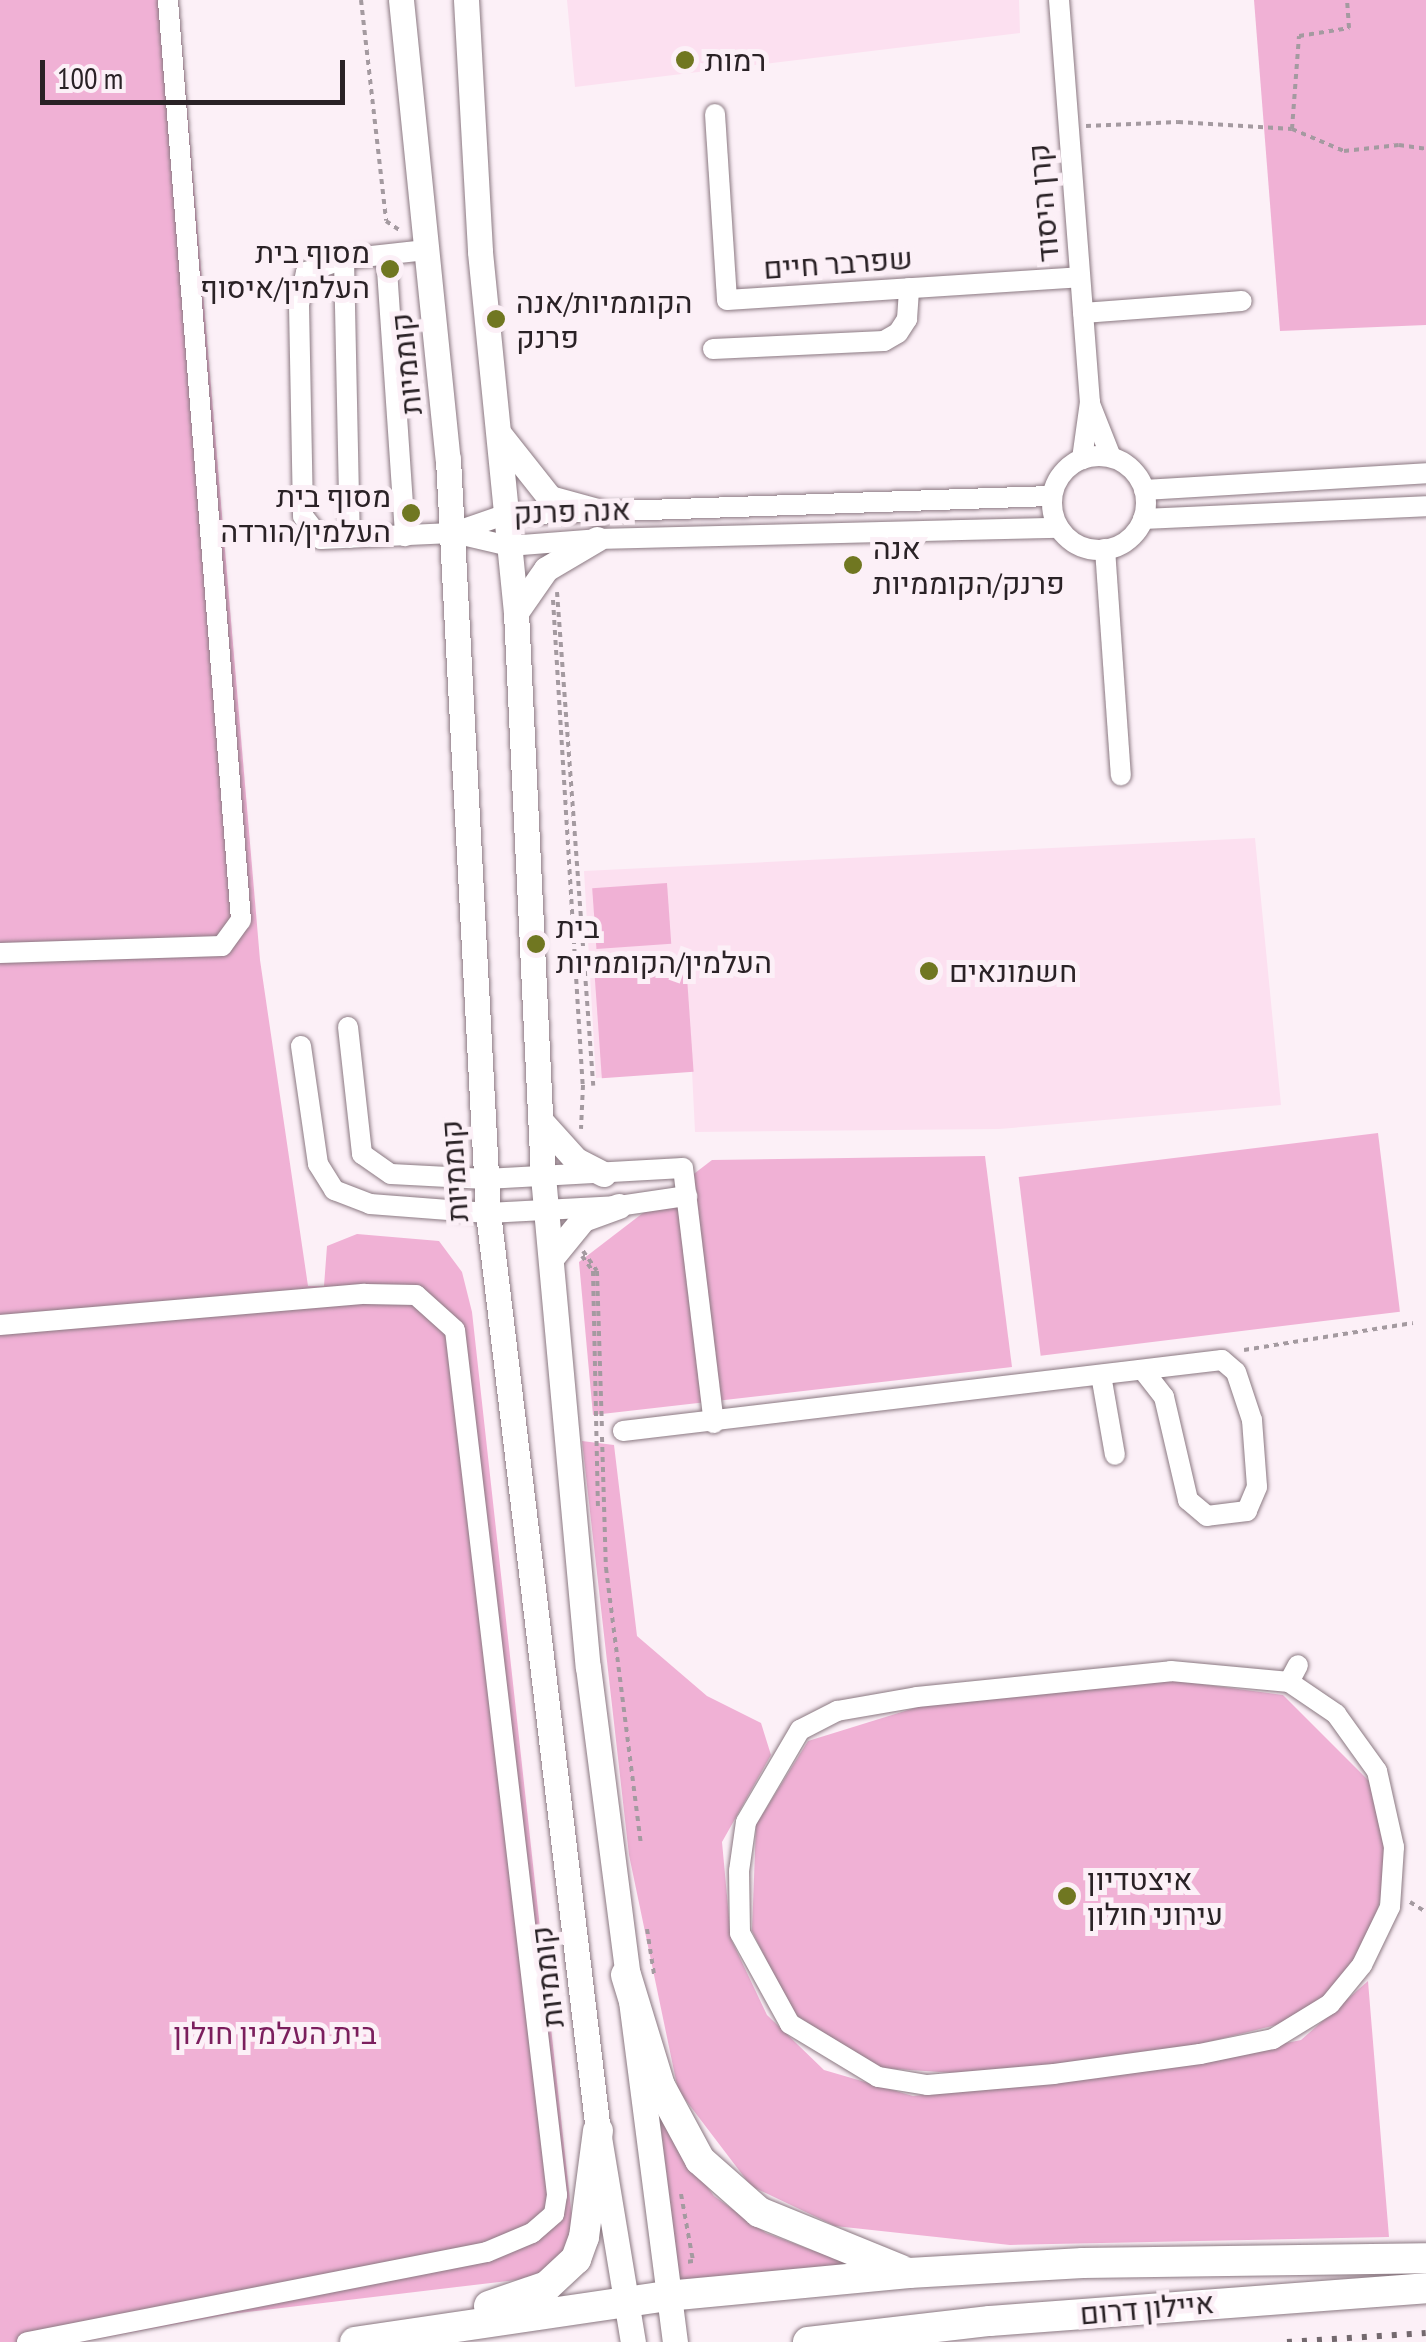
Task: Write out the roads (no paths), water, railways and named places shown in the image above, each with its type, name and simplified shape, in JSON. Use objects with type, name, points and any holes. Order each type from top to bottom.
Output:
[{"type":"highway","points":[[640,1976],[660,2086],[700,2160],[759,2212],[909,2273]]},
{"type":"highway","points":[[393,2334],[533,2292],[562,2276],[579,2254],[584,2236],[598,2132]]},
{"type":"highway","points":[[355,2342],[667,2296],[909,2273],[1083,2263],[1426,2258]]},
{"type":"highway","name":"איילון דרום","points":[[808,2342],[1066,2315],[1426,2288]]},
{"type":"main road","name":"קוממיות","points":[[401,0],[452,533],[488,1213],[598,2132],[632,2337]]},
{"type":"main road","points":[[466,0],[480,252],[516,612],[543,1176],[548,1209],[564,1243],[588,1668],[640,1976],[667,2296],[674,2336]]},
{"type":"main road","points":[[500,435],[550,498],[600,512]]},
{"type":"main road","points":[[516,612],[551,566],[597,540]]},
{"type":"main road","points":[[540,1120],[576,1160],[604,1174]]},
{"type":"main road","points":[[564,1243],[584,1219],[618,1206]]},
{"type":"street","points":[[0,953],[222,946],[241,920],[168,0]]},
{"type":"street","name":"קרן היסוד","points":[[1059,0],[1090,402],[1082,458]]},
{"type":"street","name":"שפרבר חיים","points":[[715,114],[728,300],[1080,276]]},
{"type":"street","points":[[426,250],[344,259],[306,272],[299,305],[303,516],[321,540],[452,533]]},
{"type":"street","points":[[386,255],[404,536]]},
{"type":"street","points":[[344,259],[350,538]]},
{"type":"street","points":[[712,350],[884,341],[898,333],[907,320],[909,288]]},
{"type":"street","points":[[1082,314],[1242,301]]},
{"type":"street","name":"קרן היסוד","points":[[1090,402],[1111,457]]},
{"type":"street","points":[[1111,457],[1138,476],[1144,490],[1143,519],[1122,544],[1105,549],[1085,548],[1059,528],[1052,496],[1058,480],[1082,458],[1111,457]]},
{"type":"street","points":[[1144,490],[1426,473]]},
{"type":"street","name":"אנה פרנק","points":[[452,533],[504,515],[1052,496]]},
{"type":"street","points":[[1143,519],[1426,506]]},
{"type":"street","name":"אנה פרנק","points":[[452,533],[509,546],[597,540],[1059,528]]},
{"type":"street","points":[[1105,549],[1121,775]]},
{"type":"street","points":[[348,1027],[362,1154],[391,1174],[486,1179],[682,1168],[714,1424]]},
{"type":"street","points":[[301,1046],[318,1164],[334,1190],[370,1204],[488,1213],[618,1206],[687,1196]]},
{"type":"street","points":[[0,1325],[365,1294],[416,1295],[455,1330],[557,2194],[554,2214],[532,2233],[487,2252],[27,2342]]},
{"type":"street","points":[[622,1431],[714,1424],[1222,1360],[1236,1372],[1252,1420],[1257,1487],[1252,1516],[1206,1516],[1188,1500],[1164,1397],[1144,1371]]},
{"type":"street","points":[[1101,1375],[1116,1455]]},
{"type":"street","points":[[1171,1670],[1293,1674],[1336,1714],[1377,1771],[1394,1847],[1390,1907],[1362,1965],[1330,2004],[1273,2038],[1200,2054],[1054,2074],[926,2085],[878,2077],[790,2024],[761,1978],[740,1933],[739,1871],[746,1822],[800,1730],[837,1711],[1112,1676],[1171,1670]]},
{"type":"railway","points":[[1287,2342],[1426,2333]]},
{"type":"place","name":"רמות","points":[[685,60]]},
{"type":"place","name":"מסוף בית העלמין/איסוף","points":[[390,269]]},
{"type":"place","name":"הקוממיות/אנה פרנק","points":[[496,319]]},
{"type":"place","name":"מסוף בית העלמין/הורדה","points":[[411,513]]},
{"type":"place","name":"אנה פרנק/הקוממיות","points":[[853,565]]},
{"type":"place","name":"בית העלמין/הקוממיות","points":[[536,944]]},
{"type":"place","name":"חשמונאים","points":[[929,971]]},
{"type":"place","name":"איצטדיון עירוני חולון","points":[[1067,1896]]},
{"type":"park label","name":"בית העלמין חולון","points":[[275,2033]]}]
